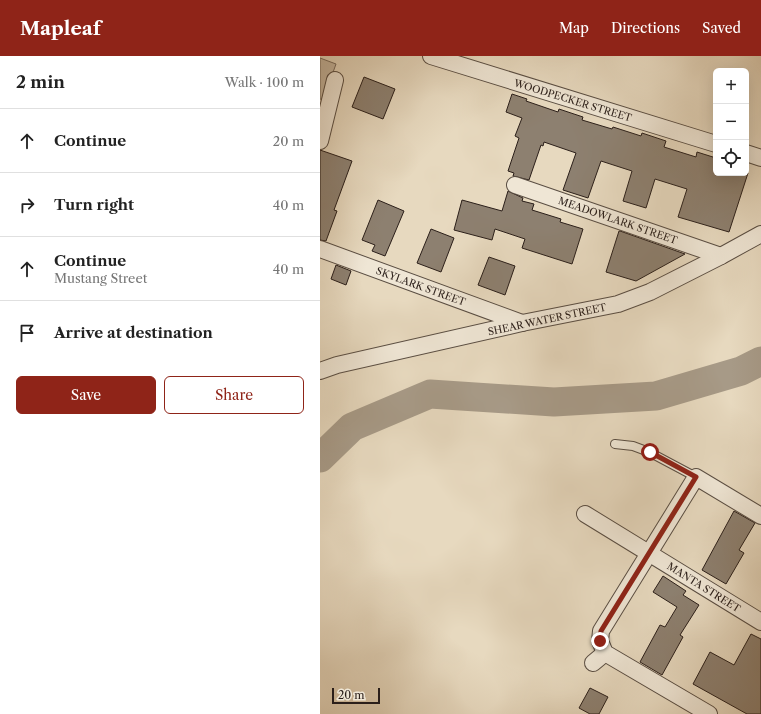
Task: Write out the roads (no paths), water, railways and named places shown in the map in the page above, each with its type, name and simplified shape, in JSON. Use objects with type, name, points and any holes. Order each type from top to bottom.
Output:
[{"type":"street","name":"WOODPECKER STREET","points":[[430,56],[713,143]]},
{"type":"street","points":[[320,141],[335,80]]},
{"type":"street","points":[[749,154],[761,158]]},
{"type":"street","name":"MEADOWLARK STREET","points":[[515,185],[721,256]]},
{"type":"street","name":"SHEAR WATER STREET","points":[[320,370],[522,323],[618,304],[650,292],[761,234]]},
{"type":"street","name":"SKYLARK STREET","points":[[320,249],[522,323]]},
{"type":"street","points":[[709,714],[599,658],[601,631],[650,554],[696,477],[761,516]]},
{"type":"street","name":"MANTA STREET","points":[[585,514],[761,622]]},
{"type":"lane","points":[[615,444],[633,446],[650,452],[696,477]]},
{"type":"waterway","points":[[320,458],[352,427],[430,394],[554,402],[656,396],[741,371],[761,361]]}]
